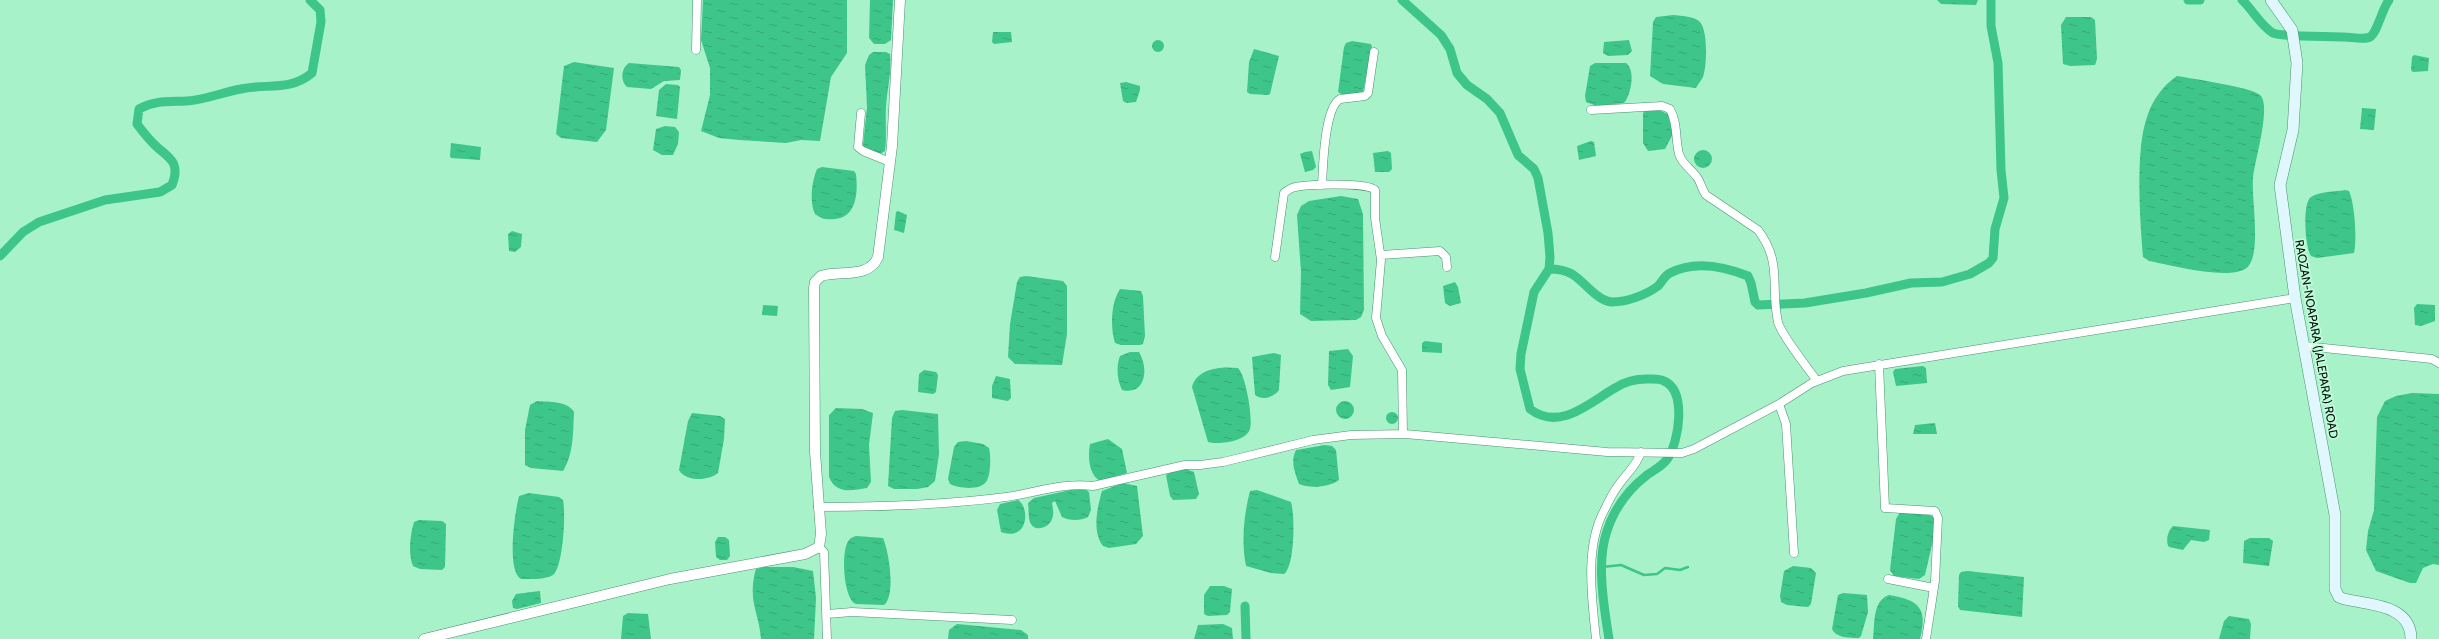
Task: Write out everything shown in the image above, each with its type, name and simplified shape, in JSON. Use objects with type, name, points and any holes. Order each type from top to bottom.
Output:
[{"type":"main road","name":"RAOZAN-NOAPARA (JALEPARA) ROAD","points":[[2271,0],[2292,30],[2297,63],[2293,130],[2280,185],[2295,298],[2335,515],[2334,589],[2344,599],[2380,606],[2398,613],[2408,626],[2411,639]]},
{"type":"street","points":[[696,50],[697,0]]},
{"type":"street","points":[[819,547],[821,534],[815,452],[814,288],[815,282],[821,276],[860,272],[875,264],[882,239],[890,162],[900,0]]},
{"type":"street","points":[[1322,185],[1325,148],[1333,107],[1340,99],[1365,96],[1368,93],[1374,52]]},
{"type":"street","points":[[1592,110],[1662,106],[1670,109],[1676,121],[1679,155],[1684,164],[1698,177],[1702,189],[1706,195],[1758,230],[1763,237],[1772,255],[1778,323],[1817,381]]},
{"type":"street","points":[[861,113],[858,147],[863,151],[890,162]]},
{"type":"street","points":[[1275,257],[1284,193],[1293,187],[1322,185],[1367,186],[1375,190],[1375,218],[1381,254],[1376,318],[1382,336],[1402,370],[1403,434]]},
{"type":"street","points":[[1381,254],[1440,250],[1446,258],[1447,267]]},
{"type":"street","points":[[818,506],[916,506],[1007,497],[1079,484],[1093,486],[1185,465],[1200,465],[1222,462],[1313,440],[1352,435],[1403,434],[1607,452],[1682,453],[1694,449],[1779,404],[1817,381],[1843,371],[2295,298]]},
{"type":"street","points":[[2304,346],[2432,359],[2439,363]]},
{"type":"street","points":[[1879,364],[1885,508],[1935,511],[1938,518],[1939,536],[1934,588],[1926,639]]},
{"type":"street","points":[[1779,404],[1786,424],[1794,553]]},
{"type":"street","points":[[1596,639],[1593,561],[1597,529],[1604,510],[1620,483],[1636,464],[1641,452]]},
{"type":"street","points":[[819,547],[824,552],[827,639]]},
{"type":"street","points":[[424,639],[670,579],[805,554],[819,547]]},
{"type":"street","points":[[1888,579],[1934,588]]},
{"type":"street","points":[[827,614],[852,612],[1012,620]]},
{"type":"water","points":[[703,0],[847,0],[847,53],[831,77],[820,141],[801,140],[786,143],[739,140],[719,138],[701,131],[710,95],[710,68],[701,40]]},
{"type":"water","points":[[870,0],[893,0],[891,40],[885,44],[874,44],[869,38]]},
{"type":"water","points":[[1937,0],[1978,0],[1976,5],[1941,4]]},
{"type":"water","points":[[1673,15],[1695,19],[1703,26],[1706,40],[1705,65],[1703,77],[1696,88],[1663,84],[1650,76],[1653,22],[1656,17]]},
{"type":"water","points":[[2066,17],[2091,17],[2095,20],[2097,59],[2095,65],[2070,66],[2063,64],[2061,25]]},
{"type":"water","points":[[993,32],[1011,32],[1012,42],[994,44],[992,42]]},
{"type":"water","points":[[1158,40],[1162,42],[1164,46],[1162,50],[1158,52],[1154,50],[1152,46],[1154,42]]},
{"type":"water","points":[[1629,40],[1632,51],[1628,55],[1608,56],[1603,53],[1604,42]]},
{"type":"water","points":[[1352,41],[1371,44],[1372,47],[1363,92],[1347,95],[1338,92],[1344,47],[1346,43]]},
{"type":"water","points":[[1254,49],[1279,56],[1270,94],[1268,95],[1250,94],[1247,92],[1249,62]]},
{"type":"water","points":[[873,52],[886,52],[890,54],[890,74],[886,107],[886,145],[885,151],[880,154],[864,148],[863,145],[867,107],[865,65],[869,55]]},
{"type":"water","points":[[2414,55],[2429,58],[2428,71],[2413,72],[2411,70],[2412,57]]},
{"type":"water","points":[[574,62],[614,68],[606,130],[597,142],[561,138],[556,134],[564,66]]},
{"type":"water","points":[[629,63],[679,67],[681,70],[680,80],[664,81],[651,89],[627,87],[623,81],[622,75],[624,68]]},
{"type":"water","points":[[1595,63],[1626,63],[1629,66],[1632,77],[1629,94],[1624,103],[1597,106],[1586,102],[1585,96],[1590,66]]},
{"type":"water","points":[[2177,76],[2245,89],[2260,95],[2263,101],[2263,122],[2253,178],[2255,228],[2254,254],[2250,263],[2245,269],[2237,272],[2225,273],[2198,271],[2149,261],[2143,257],[2139,186],[2143,131],[2149,111],[2155,99],[2167,84]]},
{"type":"water","points":[[1126,82],[1140,86],[1136,102],[1127,103],[1123,101],[1120,83]]},
{"type":"water","points":[[666,84],[678,85],[680,87],[677,119],[656,116],[659,90]]},
{"type":"water","points":[[2362,108],[2376,109],[2374,130],[2360,129]]},
{"type":"water","points":[[1656,109],[1668,114],[1673,134],[1665,149],[1648,151],[1643,143],[1643,114],[1644,111]]},
{"type":"water","points":[[665,126],[675,127],[679,132],[678,144],[673,155],[662,155],[653,150],[656,129]]},
{"type":"water","points":[[1591,141],[1594,142],[1596,156],[1579,160],[1577,146]]},
{"type":"water","points":[[451,143],[481,147],[480,160],[451,158]]},
{"type":"water","points":[[1703,150],[1709,153],[1712,159],[1709,165],[1703,168],[1697,165],[1694,159],[1697,153]]},
{"type":"water","points":[[1312,151],[1316,167],[1313,170],[1305,172],[1300,154]]},
{"type":"water","points":[[1388,151],[1391,153],[1392,169],[1389,172],[1375,172],[1373,153]]},
{"type":"water","points":[[822,167],[854,171],[856,174],[857,188],[852,209],[848,214],[842,217],[835,219],[822,218],[815,214],[813,209],[812,198],[814,179],[817,169]]},
{"type":"water","points":[[2345,190],[2349,191],[2354,213],[2354,253],[2317,258],[2311,256],[2307,244],[2305,225],[2306,207],[2308,201],[2315,195]]},
{"type":"water","points":[[1341,196],[1358,199],[1363,214],[1364,310],[1361,317],[1356,320],[1311,321],[1300,314],[1301,272],[1297,215],[1301,206],[1309,201]]},
{"type":"water","points":[[898,211],[907,215],[904,233],[894,230],[896,212]]},
{"type":"water","points":[[512,231],[522,234],[521,247],[515,252],[509,251],[508,234]]},
{"type":"water","points":[[1026,276],[1063,281],[1067,286],[1067,334],[1062,365],[1015,364],[1008,357],[1010,324],[1017,282],[1020,277]]},
{"type":"water","points":[[1455,282],[1458,287],[1461,303],[1450,306],[1445,303],[1443,286]]},
{"type":"water","points":[[1120,289],[1141,291],[1143,296],[1145,336],[1143,344],[1121,345],[1115,343],[1112,329],[1112,315],[1115,301]]},
{"type":"water","points":[[2417,304],[2435,305],[2435,321],[2421,326],[2415,325],[2414,308]]},
{"type":"water","points":[[763,305],[778,306],[777,316],[762,315]]},
{"type":"water","points":[[1425,341],[1442,343],[1442,353],[1422,352],[1422,343]]},
{"type":"water","points":[[1348,349],[1353,356],[1350,387],[1331,390],[1328,385],[1329,351]]},
{"type":"water","points":[[1130,352],[1139,352],[1144,366],[1144,373],[1141,385],[1130,391],[1122,390],[1119,382],[1118,364],[1120,356]]},
{"type":"water","points":[[1274,353],[1281,355],[1279,390],[1274,395],[1261,398],[1255,395],[1252,357]]},
{"type":"water","points":[[1923,366],[1926,368],[1927,383],[1896,386],[1893,372],[1895,369]]},
{"type":"water","points":[[1224,367],[1238,368],[1244,379],[1248,397],[1251,416],[1250,429],[1238,440],[1225,443],[1208,442],[1192,387],[1199,376],[1204,372]]},
{"type":"water","points":[[924,370],[936,372],[938,375],[936,392],[933,394],[918,392],[919,374]]},
{"type":"water","points":[[996,376],[1010,379],[1011,398],[1008,401],[992,398],[992,386]]},
{"type":"water","points":[[2412,393],[2439,394],[2439,565],[2433,564],[2423,568],[2416,583],[2410,583],[2376,571],[2366,550],[2368,531],[2374,510],[2377,417],[2385,401],[2396,396]]},
{"type":"water","points":[[537,401],[563,404],[571,408],[574,412],[571,450],[567,464],[563,471],[531,468],[525,465],[525,430],[530,405]]},
{"type":"water","points":[[1345,401],[1351,404],[1354,410],[1351,416],[1345,419],[1339,416],[1336,410],[1339,404]]},
{"type":"water","points":[[836,408],[862,409],[873,413],[869,445],[871,482],[867,488],[855,490],[840,489],[829,477],[829,415]]},
{"type":"water","points":[[902,410],[938,414],[939,454],[935,481],[928,487],[917,489],[894,489],[888,486],[892,418],[895,411]]},
{"type":"water","points":[[1394,412],[1397,413],[1397,423],[1390,424],[1387,423],[1386,416],[1387,413]]},
{"type":"water","points":[[692,413],[720,416],[725,419],[724,439],[718,473],[709,478],[697,479],[686,477],[679,470],[688,421]]},
{"type":"water","points":[[1935,423],[1937,434],[1913,434],[1915,425]]},
{"type":"water","points":[[1108,439],[1122,449],[1127,473],[1100,481],[1093,474],[1091,469],[1089,459],[1090,444]]},
{"type":"water","points":[[966,441],[983,444],[989,448],[990,470],[988,479],[979,487],[958,487],[950,484],[948,479],[954,447],[958,442]]},
{"type":"water","points":[[1325,445],[1332,446],[1336,450],[1339,480],[1320,486],[1304,486],[1299,484],[1293,463],[1296,450]]},
{"type":"water","points":[[1186,469],[1194,472],[1199,494],[1196,499],[1173,500],[1170,496],[1166,475],[1171,472]]},
{"type":"water","points":[[1123,483],[1137,486],[1143,536],[1136,544],[1109,548],[1103,546],[1098,534],[1096,520],[1098,505],[1102,491]]},
{"type":"water","points":[[1075,489],[1085,489],[1089,492],[1091,510],[1088,517],[1075,520],[1062,517],[1055,501],[1052,503],[1053,517],[1048,525],[1038,528],[1032,525],[1029,518],[1028,503],[1034,498]]},
{"type":"water","points":[[1257,490],[1291,502],[1293,518],[1292,551],[1288,569],[1284,574],[1271,573],[1246,566],[1243,537],[1246,509],[1250,491]]},
{"type":"water","points":[[529,493],[559,497],[563,500],[564,516],[562,550],[557,569],[554,574],[543,578],[521,579],[516,574],[514,565],[514,527],[519,496]]},
{"type":"water","points":[[1018,500],[1022,504],[1025,516],[1022,528],[1017,532],[1010,534],[1001,532],[997,510],[1000,504]]},
{"type":"water","points":[[1900,512],[1926,513],[1935,518],[1934,536],[1925,575],[1919,579],[1894,576],[1890,570],[1896,519]]},
{"type":"water","points":[[419,520],[442,521],[446,524],[445,567],[442,570],[420,569],[413,566],[410,556],[411,533],[414,522]]},
{"type":"water","points":[[2173,526],[2210,530],[2209,540],[2204,542],[2191,540],[2183,550],[2169,547],[2167,542],[2168,536]]},
{"type":"water","points":[[856,536],[883,538],[889,563],[891,583],[888,600],[884,605],[856,604],[848,593],[844,573],[845,552],[850,539]]},
{"type":"water","points":[[718,537],[725,537],[729,540],[730,556],[727,560],[720,560],[716,557],[715,542]]},
{"type":"water","points":[[2250,538],[2269,538],[2273,541],[2269,566],[2243,563],[2244,541]]},
{"type":"water","points":[[1793,566],[1811,568],[1816,573],[1811,604],[1808,607],[1787,605],[1781,602],[1780,596],[1784,571]]},
{"type":"water","points":[[764,567],[793,567],[813,571],[816,598],[814,639],[761,639],[753,600],[753,583],[756,569]]},
{"type":"water","points":[[1967,571],[2024,577],[2022,617],[1960,610],[1958,606],[1959,575],[1961,572]]},
{"type":"water","points":[[1210,586],[1224,586],[1232,589],[1230,612],[1227,615],[1208,616],[1204,614],[1204,595]]},
{"type":"water","points":[[540,591],[541,603],[517,609],[513,608],[512,601],[516,594]]},
{"type":"water","points":[[1843,593],[1867,595],[1868,612],[1861,636],[1859,638],[1840,636],[1832,629],[1838,595]]},
{"type":"water","points":[[1889,595],[1908,600],[1919,607],[1923,620],[1920,639],[1873,639],[1874,620],[1877,608],[1880,602]]},
{"type":"water","points":[[628,613],[648,614],[651,639],[621,639],[623,616]]},
{"type":"water","points":[[2229,616],[2249,619],[2251,624],[2250,639],[2219,639],[2224,621]]},
{"type":"water","points":[[957,624],[1021,630],[1028,635],[1028,639],[948,639],[949,630]]},
{"type":"water","points":[[1223,624],[1232,628],[1233,639],[1194,639],[1198,625]]},
{"type":"waterway","points":[[0,256],[23,232],[39,222],[105,200],[160,192],[172,185],[175,167],[171,159],[149,139],[137,124],[139,109],[156,103],[207,98],[234,90],[251,87],[286,85],[295,83],[312,73],[321,22],[320,10],[310,0]]},
{"type":"waterway","points":[[1402,0],[1441,35],[1450,49],[1457,73],[1467,85],[1487,99],[1500,113],[1518,155],[1534,169],[1538,178],[1548,233],[1550,257],[1549,269],[1534,292],[1521,354],[1520,369],[1530,409],[1541,415],[1552,417],[1563,416],[1585,407],[1622,384],[1643,379],[1662,380],[1671,386],[1676,395],[1679,417],[1678,429],[1668,458],[1661,466],[1647,475],[1628,493],[1618,507],[1607,531],[1601,570],[1603,599],[1609,639]]},
{"type":"waterway","points":[[1549,269],[1561,270],[1572,274],[1596,295],[1607,301],[1618,302],[1648,292],[1658,286],[1668,274],[1680,269],[1699,266],[1719,267],[1748,276],[1755,302],[1758,305],[1805,303],[1866,293],[1911,283],[1942,282],[1970,274],[1989,263],[1993,258],[1995,229],[2004,198],[2001,170],[1998,63],[1991,26],[1991,0]]},
{"type":"waterway","points":[[2188,0],[2200,0]]},
{"type":"waterway","points":[[2242,0],[2264,26],[2273,33],[2285,35],[2361,38],[2367,38],[2373,35],[2389,0]]},
{"type":"waterway","points":[[1602,567],[1621,565],[1644,575],[1657,574],[1665,568],[1680,570],[1688,567]]},
{"type":"waterway","points":[[1245,606],[1246,639]]}]
